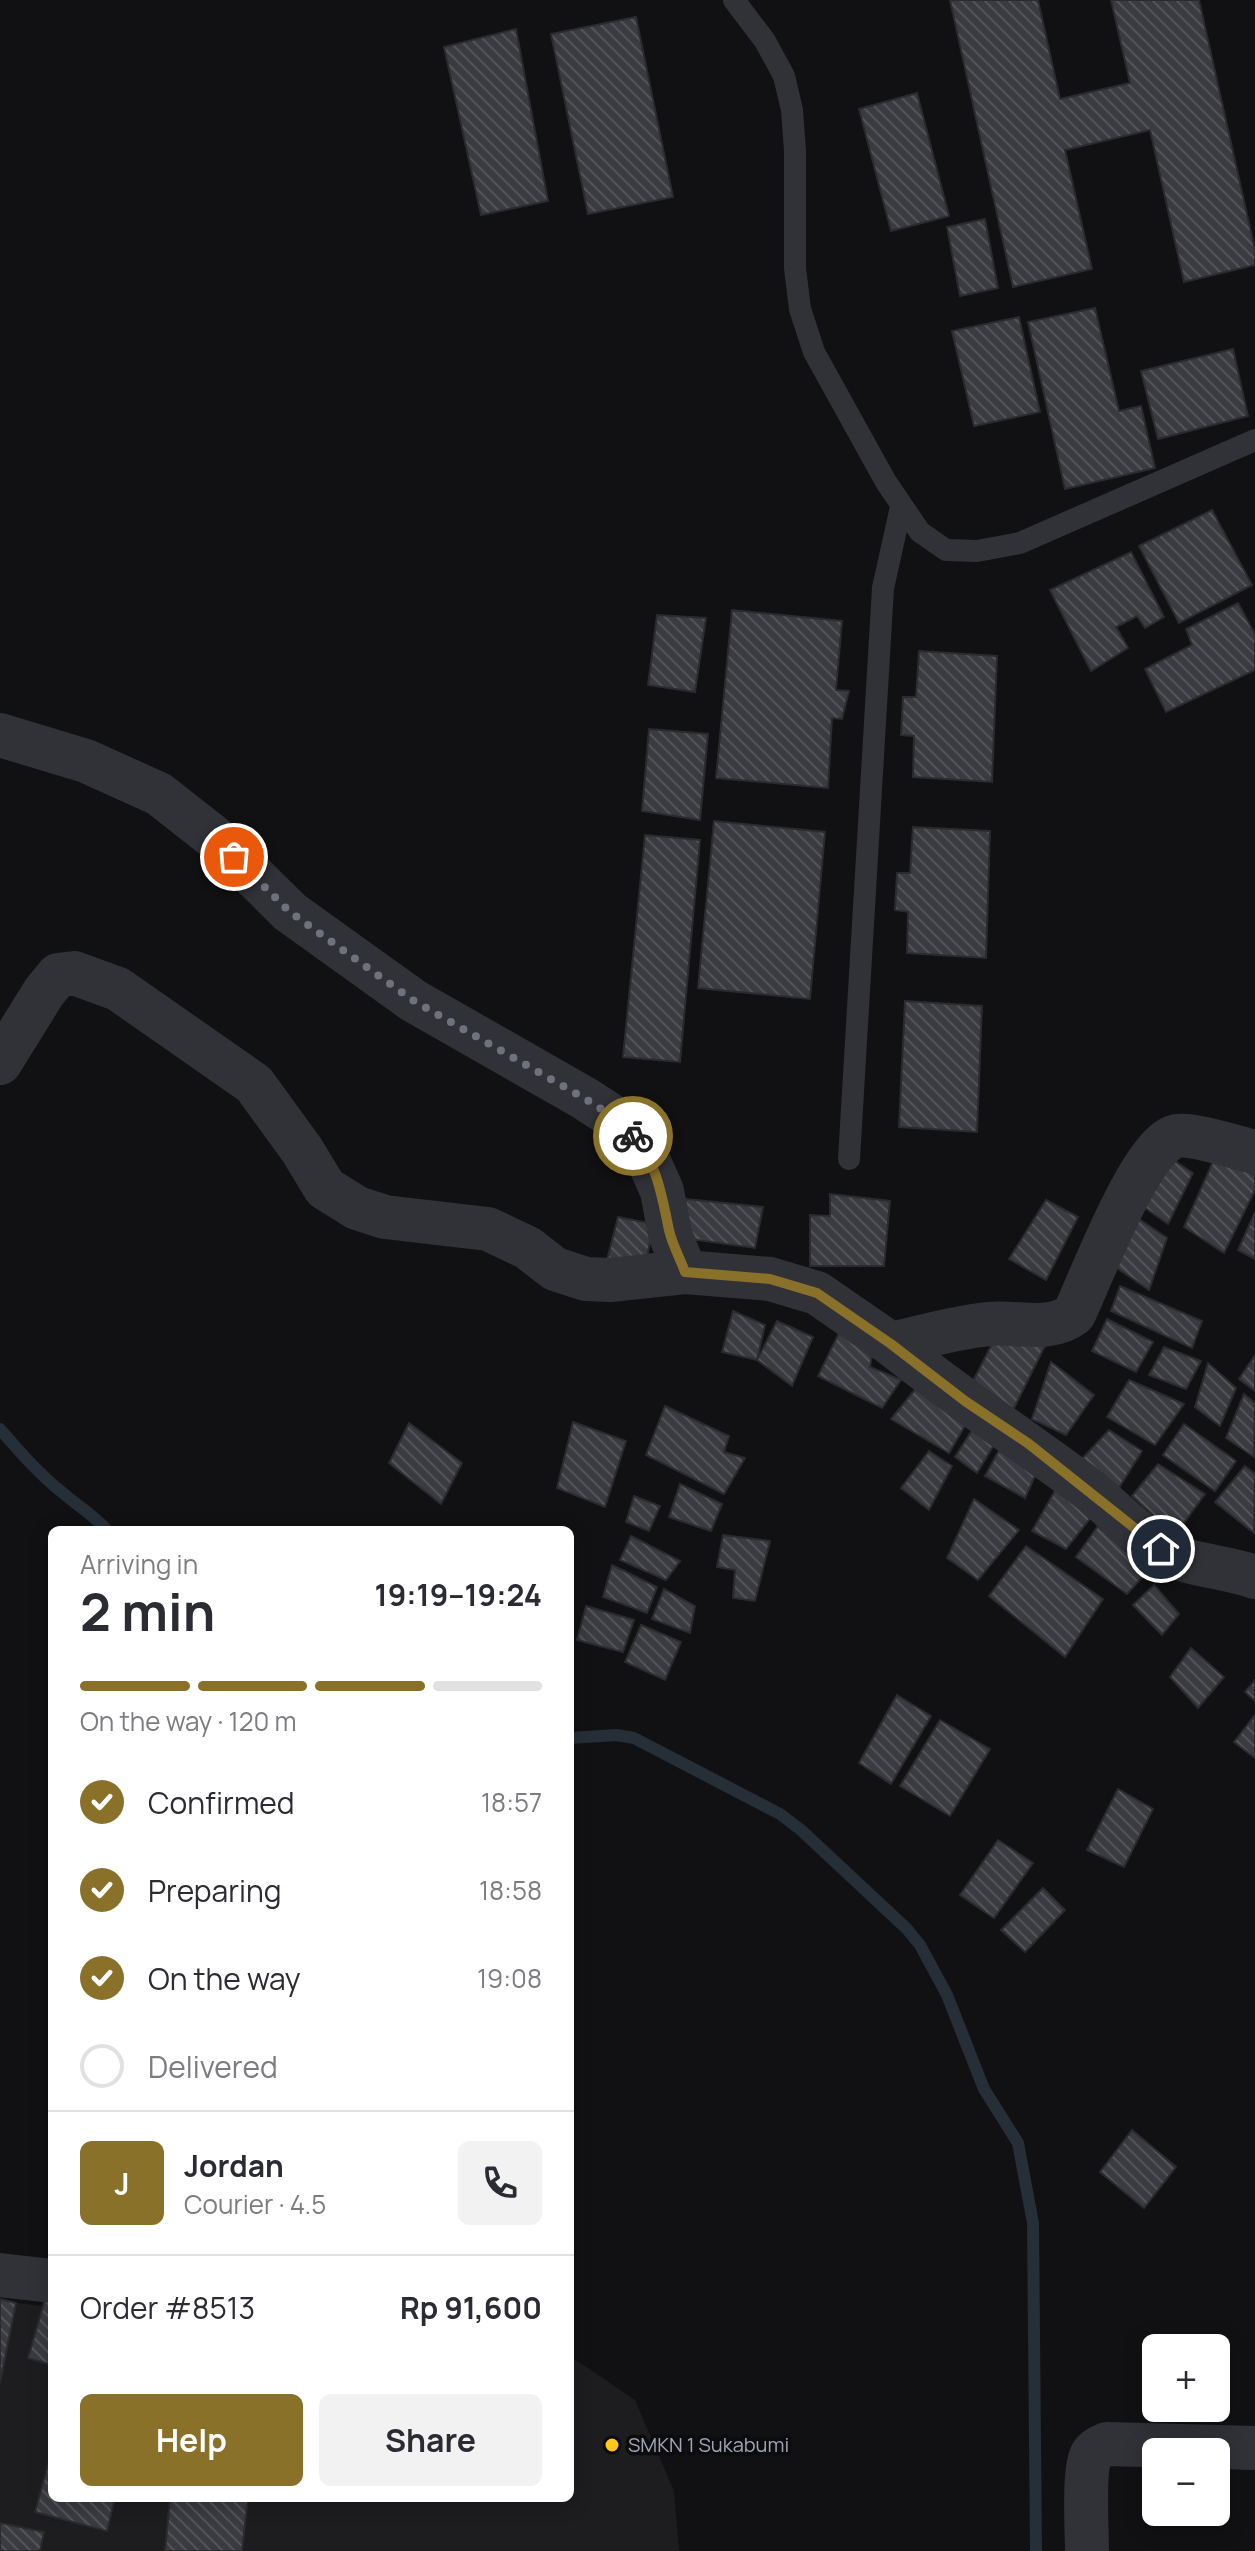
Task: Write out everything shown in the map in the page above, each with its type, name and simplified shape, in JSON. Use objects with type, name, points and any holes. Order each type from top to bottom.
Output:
[{"type":"street","points":[[0,735],[86,761],[159,794],[215,838],[290,912],[401,992],[618,1120],[642,1146],[662,1191],[670,1234],[685,1272]]},
{"type":"street","points":[[0,1063],[58,975],[74,973],[118,989],[254,1084],[302,1150],[325,1188],[357,1208],[385,1217],[488,1229],[528,1248],[555,1269],[586,1279],[610,1280],[685,1272],[770,1279],[817,1293],[891,1344],[932,1378],[1029,1444],[1161,1549],[1174,1557],[1255,1577]]},
{"type":"street","points":[[891,1344],[989,1324],[1049,1325],[1063,1322],[1074,1314],[1140,1171],[1156,1148],[1175,1136],[1187,1136],[1255,1152]]},
{"type":"street","points":[[0,2275],[48,2281]]},
{"type":"street","points":[[1087,2551],[1088,2469],[1098,2448],[1107,2444],[1255,2448]]},
{"type":"lane","points":[[734,0],[765,41],[784,76],[792,110],[795,268],[800,309],[814,352],[901,507],[920,532],[946,550],[977,551],[1020,543],[1255,440]]},
{"type":"lane","points":[[849,1159],[883,588],[901,507]]},
{"type":"shaded area","name":"SMKN 1 Sukabumi","points":[[0,2301],[48,2307],[48,2502],[574,2502],[574,2360],[635,2400],[674,2491],[679,2551],[0,2551]]},
{"type":"building","points":[[950,0],[1038,0],[1060,99],[1130,83],[1111,0],[1199,0],[1255,250],[1255,265],[1184,282],[1150,130],[1065,150],[1092,269],[1013,287]]},
{"type":"building","points":[[636,17],[673,197],[588,214],[551,34]]},
{"type":"building","points":[[516,29],[548,201],[481,215],[444,47]]},
{"type":"building","points":[[917,93],[949,216],[891,231],[859,109]]},
{"type":"building","points":[[985,219],[998,288],[960,296],[947,227]]},
{"type":"building","points":[[1095,308],[1119,411],[1141,406],[1155,468],[1065,489],[1028,322]]},
{"type":"building","points":[[1019,317],[1040,412],[974,426],[952,331]]},
{"type":"building","points":[[1233,349],[1248,416],[1158,439],[1141,371]]},
{"type":"building","points":[[1212,510],[1252,585],[1179,623],[1139,546]]},
{"type":"building","points":[[1131,552],[1164,617],[1145,628],[1137,616],[1116,627],[1128,648],[1091,671],[1050,590]]},
{"type":"building","points":[[1238,603],[1255,634],[1255,670],[1166,712],[1145,669],[1192,645],[1186,629]]},
{"type":"building","points":[[732,610],[842,621],[836,690],[849,691],[842,719],[832,718],[828,788],[716,778]]},
{"type":"building","points":[[657,615],[706,618],[695,692],[648,685]]},
{"type":"building","points":[[919,651],[997,656],[992,782],[913,777],[914,736],[901,735],[903,697],[916,697]]},
{"type":"building","points":[[649,729],[708,734],[700,820],[642,811]]},
{"type":"building","points":[[714,821],[825,832],[810,999],[698,988]]},
{"type":"building","points":[[913,827],[990,831],[986,958],[907,953],[908,912],[895,910],[897,873],[910,873]]},
{"type":"building","points":[[645,835],[700,840],[680,1062],[623,1057]]},
{"type":"building","points":[[905,1001],[982,1006],[977,1132],[899,1127]]},
{"type":"building","points":[[1163,1153],[1193,1173],[1168,1224],[1138,1203]]},
{"type":"building","points":[[1215,1157],[1255,1175],[1255,1190],[1224,1253],[1184,1227]]},
{"type":"building","points":[[830,1194],[890,1201],[884,1266],[810,1266],[810,1215],[830,1216]]},
{"type":"building","points":[[686,1199],[763,1207],[755,1248],[682,1238]]},
{"type":"building","points":[[1046,1200],[1078,1217],[1046,1280],[1009,1259]]},
{"type":"building","points":[[1255,1212],[1255,1259],[1238,1250]]},
{"type":"building","points":[[618,1217],[654,1224],[647,1256],[606,1264]]},
{"type":"building","points":[[1136,1217],[1167,1238],[1149,1290],[1114,1266]]},
{"type":"building","points":[[1120,1286],[1202,1321],[1192,1348],[1111,1311]]},
{"type":"building","points":[[733,1311],[765,1325],[757,1360],[722,1352]]},
{"type":"building","points":[[1107,1319],[1153,1342],[1136,1372],[1092,1351]]},
{"type":"building","points":[[777,1321],[813,1337],[792,1386],[757,1360]]},
{"type":"building","points":[[839,1333],[873,1349],[870,1367],[901,1380],[882,1408],[818,1376]]},
{"type":"building","points":[[995,1338],[1047,1342],[1011,1414],[971,1385]]},
{"type":"building","points":[[1164,1347],[1201,1361],[1186,1389],[1149,1375]]},
{"type":"building","points":[[1255,1355],[1255,1391],[1239,1379]]},
{"type":"building","points":[[1051,1362],[1094,1395],[1066,1435],[1032,1419]]},
{"type":"building","points":[[1208,1363],[1236,1388],[1220,1426],[1195,1407]]},
{"type":"building","points":[[1129,1380],[1184,1404],[1155,1445],[1107,1417]]},
{"type":"building","points":[[922,1381],[969,1419],[949,1453],[891,1419]]},
{"type":"building","points":[[1244,1394],[1255,1403],[1254,1457],[1226,1438]]},
{"type":"building","points":[[665,1406],[729,1436],[724,1452],[745,1458],[724,1494],[646,1455]]},
{"type":"building","points":[[573,1422],[626,1441],[605,1507],[557,1488]]},
{"type":"building","points":[[409,1423],[462,1463],[441,1504],[389,1463]]},
{"type":"building","points":[[976,1424],[998,1438],[977,1473],[955,1457]]},
{"type":"building","points":[[1184,1424],[1236,1461],[1215,1491],[1163,1455]]},
{"type":"building","points":[[1109,1430],[1142,1451],[1117,1491],[1079,1462]]},
{"type":"building","points":[[1005,1439],[1040,1465],[1025,1498],[985,1476]]},
{"type":"building","points":[[929,1451],[952,1466],[929,1510],[901,1488]]},
{"type":"building","points":[[1158,1464],[1205,1494],[1175,1535],[1132,1496]]},
{"type":"building","points":[[1245,1466],[1255,1474],[1254,1533],[1215,1502]]},
{"type":"building","points":[[1060,1482],[1096,1511],[1066,1549],[1032,1531]]},
{"type":"building","points":[[680,1484],[722,1504],[711,1531],[669,1517]]},
{"type":"building","points":[[634,1496],[660,1506],[649,1531],[626,1522]]},
{"type":"building","points":[[974,1499],[1019,1530],[978,1580],[947,1558]]},
{"type":"building","points":[[1098,1526],[1148,1571],[1127,1594],[1076,1557]]},
{"type":"building","points":[[723,1535],[770,1541],[755,1601],[733,1598],[735,1570],[717,1567]]},
{"type":"building","points":[[631,1536],[680,1561],[666,1580],[620,1560]]},
{"type":"building","points":[[1026,1546],[1103,1599],[1065,1657],[989,1596]]},
{"type":"building","points":[[612,1565],[657,1587],[647,1613],[603,1597]]},
{"type":"building","points":[[1154,1585],[1179,1614],[1162,1635],[1133,1605]]},
{"type":"building","points":[[664,1589],[695,1606],[690,1633],[652,1619]]},
{"type":"building","points":[[586,1606],[634,1620],[623,1652],[577,1640]]},
{"type":"building","points":[[641,1625],[681,1642],[665,1680],[625,1662]]},
{"type":"building","points":[[1191,1648],[1224,1677],[1198,1708],[1170,1677]]},
{"type":"building","points":[[1255,1680],[1255,1701],[1245,1692]]},
{"type":"building","points":[[897,1695],[931,1716],[891,1784],[859,1763]]},
{"type":"building","points":[[1255,1715],[1255,1758],[1234,1742]]},
{"type":"building","points":[[940,1720],[990,1749],[950,1816],[900,1786]]},
{"type":"building","points":[[1118,1789],[1153,1809],[1124,1867],[1087,1850]]},
{"type":"building","points":[[998,1840],[1033,1863],[994,1918],[960,1895]]},
{"type":"building","points":[[1043,1888],[1065,1910],[1025,1952],[1001,1930]]},
{"type":"building","points":[[1132,2130],[1176,2167],[1144,2208],[1100,2172]]},
{"type":"building","points":[[47,2292],[48,2364],[28,2358]]},
{"type":"building","points":[[0,2299],[16,2303],[0,2383]]},
{"type":"building","points":[[48,2465],[48,2502],[114,2502],[107,2531],[35,2512]]},
{"type":"building","points":[[170,2502],[248,2502],[242,2551],[165,2551]]},
{"type":"building","points":[[0,2523],[44,2532],[40,2551],[0,2551]]},
{"type":"waterway","points":[[0,1429],[46,1478],[103,1526]]},
{"type":"waterway","points":[[574,1738],[616,1735],[634,1738],[780,1814],[907,1929],[920,1945],[947,1995],[984,2089],[1018,2143],[1033,2223],[1036,2551]]},
{"type":"way so far","points":[[234,857],[290,912],[414,1001],[584,1098],[618,1120],[633,1136]]},
{"type":"place","name":"SMKN 1 Sukabumi","points":[[612,2445]]},
{"type":"route","points":[[633,1136],[642,1146],[662,1191],[670,1234],[685,1272],[770,1279],[817,1293],[891,1344],[932,1378],[1029,1444],[1161,1549]]}]
